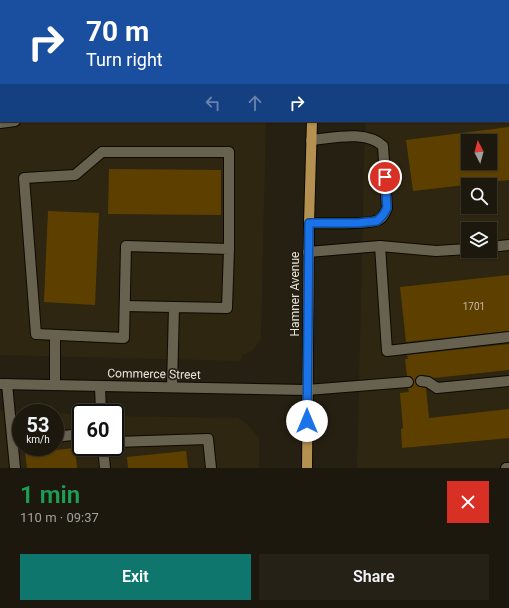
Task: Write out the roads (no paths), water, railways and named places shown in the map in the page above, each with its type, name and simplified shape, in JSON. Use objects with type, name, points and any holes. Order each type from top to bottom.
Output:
[{"type":"main road","name":"Hamner Avenue","points":[[307,468],[308,252],[312,122]]},
{"type":"street","points":[[309,223],[358,223],[377,221],[387,208],[384,146],[377,141],[360,136],[311,140]]},
{"type":"street","points":[[125,306],[227,308],[229,249],[229,152],[102,152],[75,175],[24,178],[36,334],[124,338],[126,246],[229,249]]},
{"type":"street","points":[[497,246],[509,245]]},
{"type":"street","points":[[308,252],[380,246],[436,251],[461,249]]},
{"type":"street","points":[[380,246],[387,350],[509,337]]},
{"type":"street","points":[[172,387],[174,307]]},
{"type":"street","points":[[54,385],[55,335]]},
{"type":"street","points":[[421,381],[428,382],[437,388],[509,381]]},
{"type":"street","name":"Commerce Street","points":[[3,384],[307,390],[408,382]]},
{"type":"street","points":[[3,384],[12,421]]},
{"type":"street","points":[[100,386],[101,404]]},
{"type":"street","points":[[124,442],[208,439],[212,468]]},
{"type":"street","points":[[15,468],[16,456]]},
{"type":"street","points":[[104,456],[105,468]]}]
